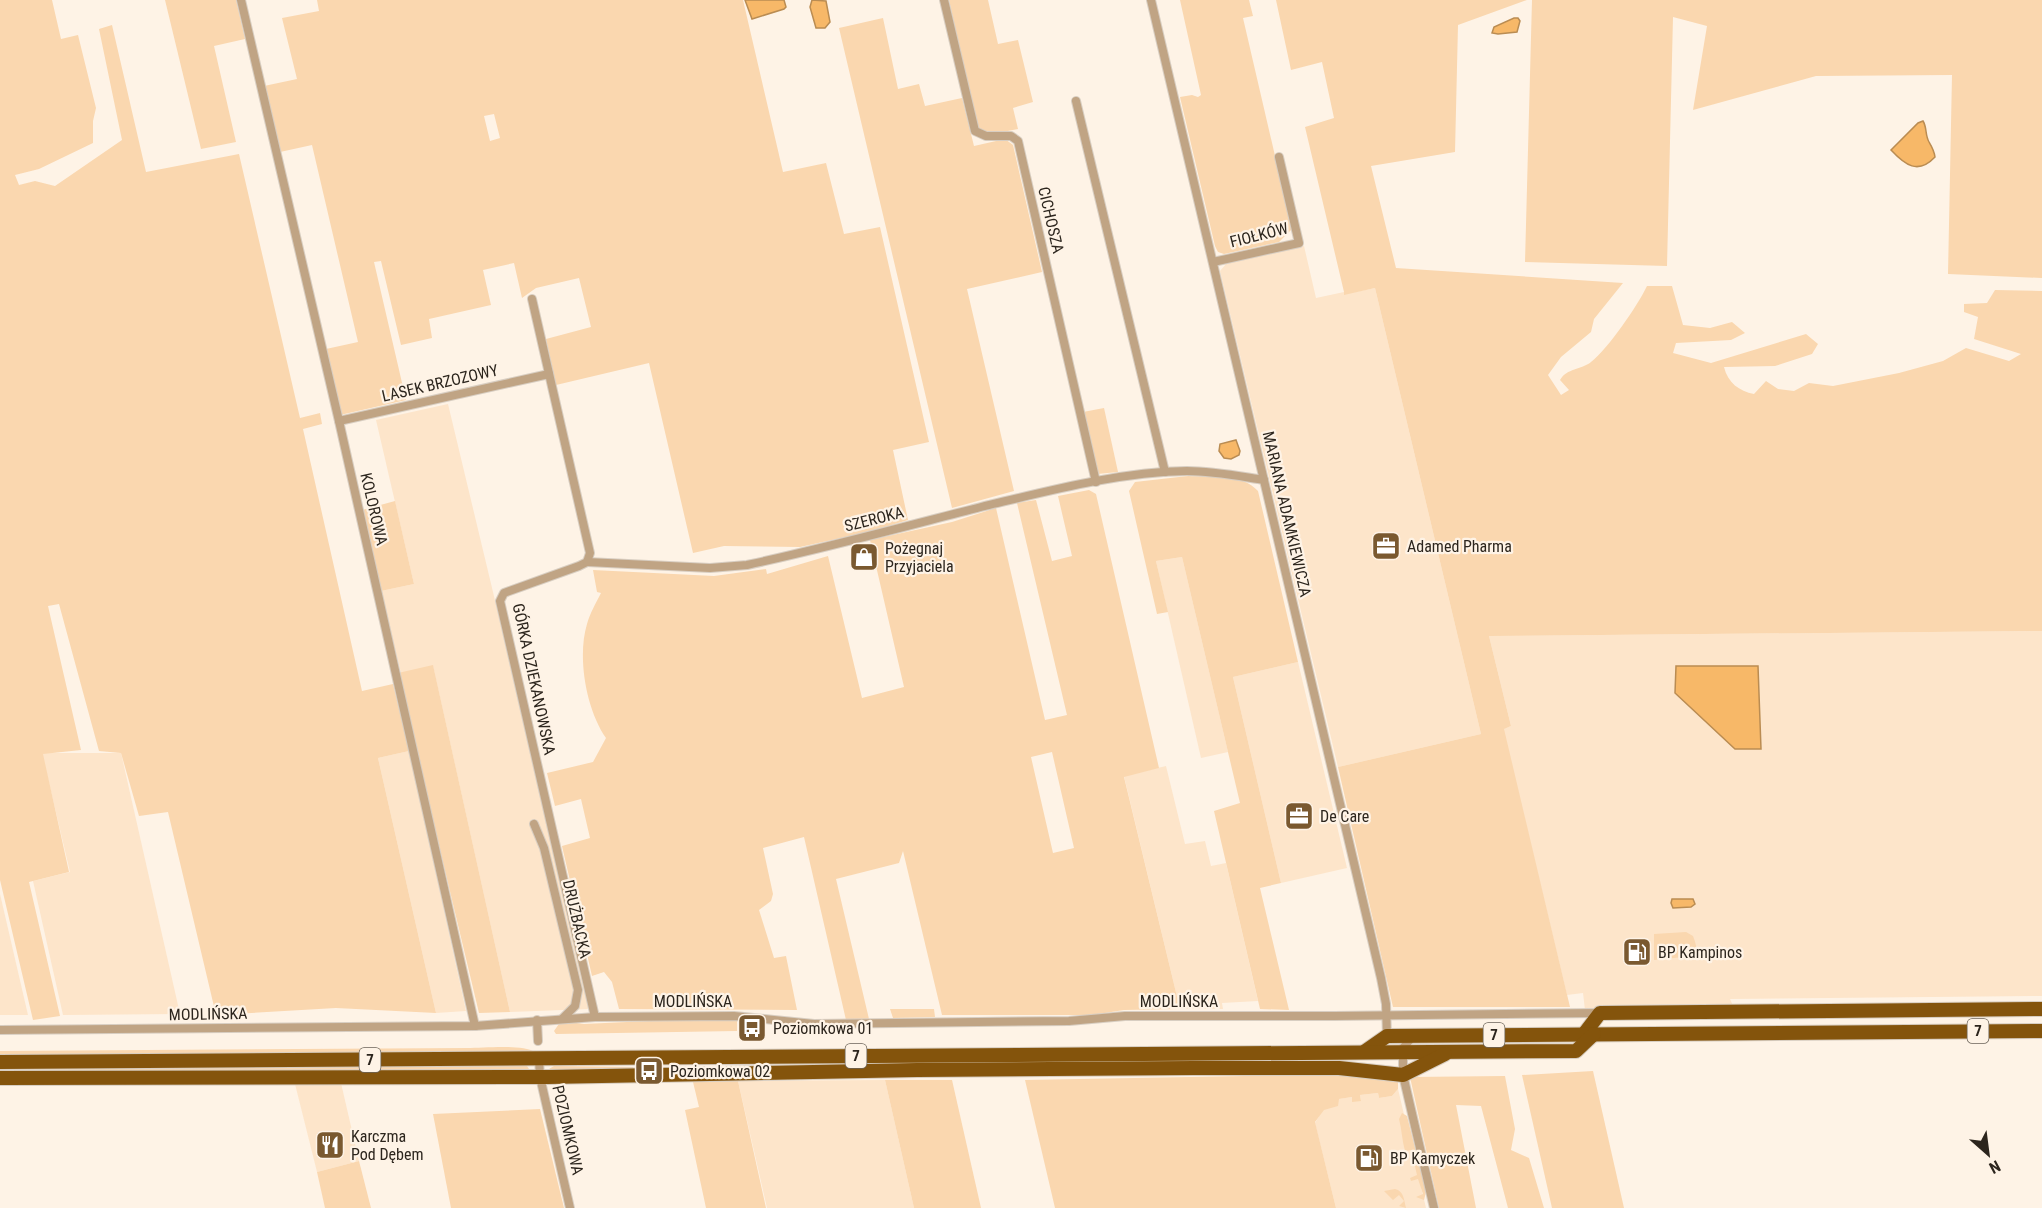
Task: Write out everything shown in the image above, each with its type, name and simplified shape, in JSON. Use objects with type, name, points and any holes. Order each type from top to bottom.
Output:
[{"type":"highway","points":[[1585,1034],[1594,1013],[2042,1009]]},
{"type":"highway","points":[[1731,1012],[1752,1033]]},
{"type":"highway","name":"7","points":[[1387,1036],[2042,1031]]},
{"type":"highway","name":"7","points":[[0,1062],[1576,1051],[1585,1034]]},
{"type":"highway","points":[[1364,1053],[1387,1036]]},
{"type":"highway","points":[[0,1078],[540,1077],[1170,1068],[1339,1068],[1403,1075],[1449,1052]]},
{"type":"street","name":"KOLOROWA","points":[[241,0],[339,421],[475,1026]]},
{"type":"street","name":"CICHOSZA","points":[[944,0],[975,131],[987,136],[1011,136],[1018,141],[1096,482]]},
{"type":"street","name":"MARIANA ADAMKIEWICZA","points":[[1151,0],[1381,978],[1387,1014],[1387,1036]]},
{"type":"street","points":[[1076,101],[1165,472]]},
{"type":"street","name":"FIOŁKÓW","points":[[1213,262],[1299,243],[1280,157]]},
{"type":"street","points":[[532,299],[588,542],[590,553],[588,562]]},
{"type":"street","name":"LASEK BRZOZOWY","points":[[339,421],[549,374]]},
{"type":"street","name":"SZEROKA","points":[[588,562],[710,568],[747,565],[1017,498],[1096,482],[1165,472],[1208,471],[1264,480]]},
{"type":"street","name":"GÓRKA DZIEKANOWSKA","points":[[588,562],[504,593],[500,601],[595,1017]]},
{"type":"street","name":"DRUŻBACKA","points":[[534,824],[544,848],[578,990],[575,1006],[562,1018]]},
{"type":"street","name":"MODLIŃSKA","points":[[0,1030],[475,1026],[595,1017],[734,1016],[814,1024],[1069,1021],[1125,1016],[1594,1013]]},
{"type":"street","points":[[537,1020],[538,1041]]},
{"type":"street","points":[[1413,1036],[1403,1052],[1403,1075],[1434,1208]]},
{"type":"street","name":"POZIOMKOWA","points":[[539,1059],[540,1077],[570,1208]]},
{"type":"shaded area","points":[[0,0],[52,0],[61,39],[78,35],[96,108],[93,121],[93,143],[39,169],[15,175],[19,185],[35,181],[55,186],[122,140],[99,29],[112,25],[146,172],[239,154],[300,418],[320,413],[322,424],[303,429],[362,691],[393,684],[409,751],[378,758],[436,1013],[336,1008],[216,1015],[168,812],[139,816],[121,753],[99,751],[59,604],[48,606],[81,750],[43,754],[69,872],[29,882],[60,1016],[33,1020],[0,880]]},
{"type":"shaded area","points":[[165,0],[236,0],[245,39],[214,46],[236,142],[201,149]]},
{"type":"shaded area","points":[[317,0],[743,0],[783,172],[826,163],[844,234],[880,227],[929,442],[893,450],[908,520],[868,532],[800,547],[724,546],[693,553],[649,363],[556,385],[546,339],[591,327],[579,278],[536,288],[522,298],[514,263],[483,270],[491,305],[429,319],[432,338],[401,345],[381,261],[374,262],[406,400],[340,415],[326,349],[358,342],[312,145],[280,152],[264,86],[297,79],[282,18],[319,11]],"holes":[[[494,114],[500,138],[490,141],[484,116]]]},
{"type":"shaded area","points":[[745,0],[784,0],[786,7],[752,19]]},
{"type":"shaded area","points":[[812,0],[826,1],[830,22],[825,28],[816,28],[810,7]]},
{"type":"shaded area","points":[[949,0],[988,0],[998,44],[1018,40],[1033,102],[1013,108],[1018,129],[987,135],[978,130]]},
{"type":"shaded area","points":[[1180,0],[1249,0],[1253,16],[1243,18],[1292,229],[1279,242],[1224,254],[1218,252],[1215,246],[1180,97],[1201,95]]},
{"type":"shaded area","points":[[1276,0],[1527,0],[1458,25],[1455,152],[1371,166],[1396,268],[1623,283],[1594,319],[1591,332],[1561,357],[1548,375],[1561,395],[1569,390],[1560,380],[1563,376],[1587,365],[1598,356],[1622,326],[1647,286],[1672,286],[1683,325],[1710,328],[1732,322],[1745,333],[1731,340],[1676,343],[1673,353],[1711,363],[1806,334],[1818,344],[1812,354],[1775,366],[1724,367],[1728,378],[1735,385],[1754,394],[1766,381],[1778,389],[1794,391],[1809,383],[1833,386],[1899,373],[1943,361],[1966,348],[2009,361],[2021,354],[1974,339],[1978,317],[1964,312],[1964,304],[1987,303],[1995,290],[2042,291],[2042,631],[1489,636],[1511,726],[1504,729],[1570,1007],[1393,1007],[1338,767],[1481,734],[1375,288],[1344,295],[1305,127],[1334,118],[1322,62],[1291,70]]},
{"type":"shaded area","points":[[1532,0],[2042,0],[2042,278],[1948,274],[1952,75],[1816,76],[1693,110],[1707,26],[1673,17],[1667,266],[1525,262]]},
{"type":"shaded area","points":[[883,18],[898,89],[919,84],[925,106],[962,98],[974,146],[1005,139],[1013,145],[1042,272],[967,289],[1014,491],[952,508],[839,28]]},
{"type":"shaded area","points":[[1514,18],[1520,21],[1517,32],[1492,33],[1494,27]]},
{"type":"shaded area","points":[[1923,121],[1935,157],[1923,166],[1917,167],[1907,164],[1891,150],[1918,123]]},
{"type":"shaded area","name":"Adamed Pharma","points":[[1304,246],[1316,298],[1375,288],[1481,734],[1338,767],[1220,271],[1226,264]]},
{"type":"shaded area","points":[[448,404],[589,1009],[510,1012],[433,666],[401,673],[381,591],[414,584],[376,420]]},
{"type":"shaded area","points":[[1104,408],[1118,472],[1097,474],[1083,412]]},
{"type":"shaded area","points":[[1236,440],[1239,455],[1231,459],[1224,458],[1219,451],[1220,444]]},
{"type":"shaded area","points":[[1188,476],[1235,479],[1251,485],[1258,491],[1298,662],[1233,677],[1281,883],[1260,888],[1289,1010],[1260,1009],[1214,811],[1240,803],[1182,557],[1156,561],[1168,612],[1157,614],[1129,491],[1135,482]]},
{"type":"shaded area","points":[[1089,490],[1096,494],[1159,768],[1124,777],[1180,1009],[1124,1010],[1092,1015],[942,1015],[903,851],[899,863],[836,879],[869,1019],[846,1020],[804,837],[763,848],[773,894],[771,901],[759,910],[774,958],[786,956],[797,1010],[619,1009],[612,982],[604,972],[592,976],[562,846],[590,838],[581,799],[555,806],[547,773],[593,762],[606,738],[593,713],[583,667],[587,624],[601,593],[597,592],[593,570],[714,576],[766,569],[767,574],[828,556],[862,698],[904,687],[870,540],[952,522],[996,508],[1045,720],[1067,715],[1017,503],[1036,500],[1052,561],[1072,556],[1058,496]],"holes":[[[1052,752],[1074,848],[1053,853],[1031,757]]]},
{"type":"shaded area","points":[[395,501],[414,584],[381,591],[362,510]]},
{"type":"shaded area","points":[[1182,557],[1228,752],[1201,758],[1156,561]]},
{"type":"shaded area","points":[[2042,631],[2042,996],[1730,999],[1734,1008],[1720,1009],[1716,1004],[1597,1005],[1595,1010],[1585,1010],[1583,993],[1567,995],[1503,729],[1511,726],[1489,636]]},
{"type":"shaded area","name":"De Care","points":[[1298,662],[1347,868],[1281,883],[1233,677]]},
{"type":"shaded area","points":[[433,665],[510,1012],[479,1013],[398,673]]},
{"type":"shaded area","points":[[1676,666],[1758,666],[1761,749],[1735,749],[1675,693]]},
{"type":"shaded area","points":[[409,751],[466,1011],[436,1013],[378,758]]},
{"type":"shaded area","points":[[42,753],[121,753],[180,1014],[63,1015],[33,881],[70,872]]},
{"type":"shaded area","points":[[1166,766],[1185,844],[1205,841],[1211,866],[1226,863],[1258,1001],[1222,1003],[1223,1009],[1180,1009],[1124,776]]},
{"type":"shaded area","points":[[0,894],[28,1015],[0,1015]]},
{"type":"shaded area","points":[[1672,899],[1693,899],[1695,904],[1691,907],[1673,908]]},
{"type":"shaded area","points":[[1686,932],[1693,936],[1695,941],[1694,956],[1654,960],[1654,934]]},
{"type":"shaded area","points":[[890,1009],[934,1009],[935,1017],[893,1018]]},
{"type":"shaded area","points":[[561,1021],[584,1024],[737,1021],[737,1031],[556,1034],[554,1031]]},
{"type":"shaded area","points":[[513,1047],[535,1052],[0,1057],[0,1051]]},
{"type":"shaded area","points":[[527,1066],[529,1069],[525,1072],[0,1075],[0,1070]]},
{"type":"shaded area","points":[[554,1066],[633,1067],[633,1073],[549,1073],[549,1069]]},
{"type":"shaded area","points":[[1593,1071],[1624,1208],[1552,1208],[1522,1075]]},
{"type":"shaded area","points":[[1345,1072],[1386,1078],[1398,1082],[1398,1089],[1392,1096],[1379,1098],[1378,1093],[1360,1095],[1361,1101],[1352,1102],[1352,1097],[1339,1099],[1338,1106],[1324,1110],[1315,1122],[1336,1208],[1055,1208],[1025,1080],[1303,1075]]},
{"type":"shaded area","points":[[1505,1076],[1515,1129],[1511,1150],[1529,1158],[1544,1208],[1508,1208],[1481,1106],[1456,1105],[1476,1208],[1439,1208],[1410,1077]]},
{"type":"shaded area","points":[[885,1080],[914,1208],[767,1208],[738,1081]]},
{"type":"shaded area","points":[[885,1080],[952,1080],[981,1208],[914,1208]]},
{"type":"shaded area","points":[[738,1081],[766,1208],[706,1208],[685,1110],[699,1107],[693,1082]]},
{"type":"shaded area","points":[[341,1083],[359,1161],[317,1172],[295,1084]]},
{"type":"shaded area","points":[[1398,1089],[1426,1208],[1336,1208],[1315,1123],[1323,1110],[1338,1099],[1352,1097],[1361,1101],[1360,1095],[1378,1093],[1379,1098],[1392,1096]]},
{"type":"shaded area","points":[[540,1109],[564,1208],[451,1208],[433,1114]]},
{"type":"shaded area","points":[[1402,1113],[1407,1116],[1426,1192],[1424,1200],[1416,1197],[1423,1194],[1418,1179],[1411,1181],[1410,1178],[1417,1175],[1411,1150],[1405,1151],[1404,1147],[1399,1119]]},
{"type":"shaded area","points":[[359,1161],[371,1208],[325,1208],[317,1172]]},
{"type":"shaded area","points":[[1395,1189],[1402,1194],[1404,1199],[1406,1208],[1399,1206],[1404,1201],[1399,1195],[1393,1200],[1384,1191]]},
{"type":"place","name":"Adamed Pharma","points":[[1386,546]]},
{"type":"place","name":"Pożegnaj Przyjaciela","points":[[864,557]]},
{"type":"place","name":"De Care","points":[[1299,816]]},
{"type":"place","name":"BP Kampinos","points":[[1637,952]]},
{"type":"place","name":"Poziomkowa 01","points":[[752,1028]]},
{"type":"place","name":"Poziomkowa 02","points":[[649,1071]]},
{"type":"place","name":"Karczma Pod Dębem","points":[[330,1145]]},
{"type":"place","name":"BP Kamyczek","points":[[1369,1158]]}]
